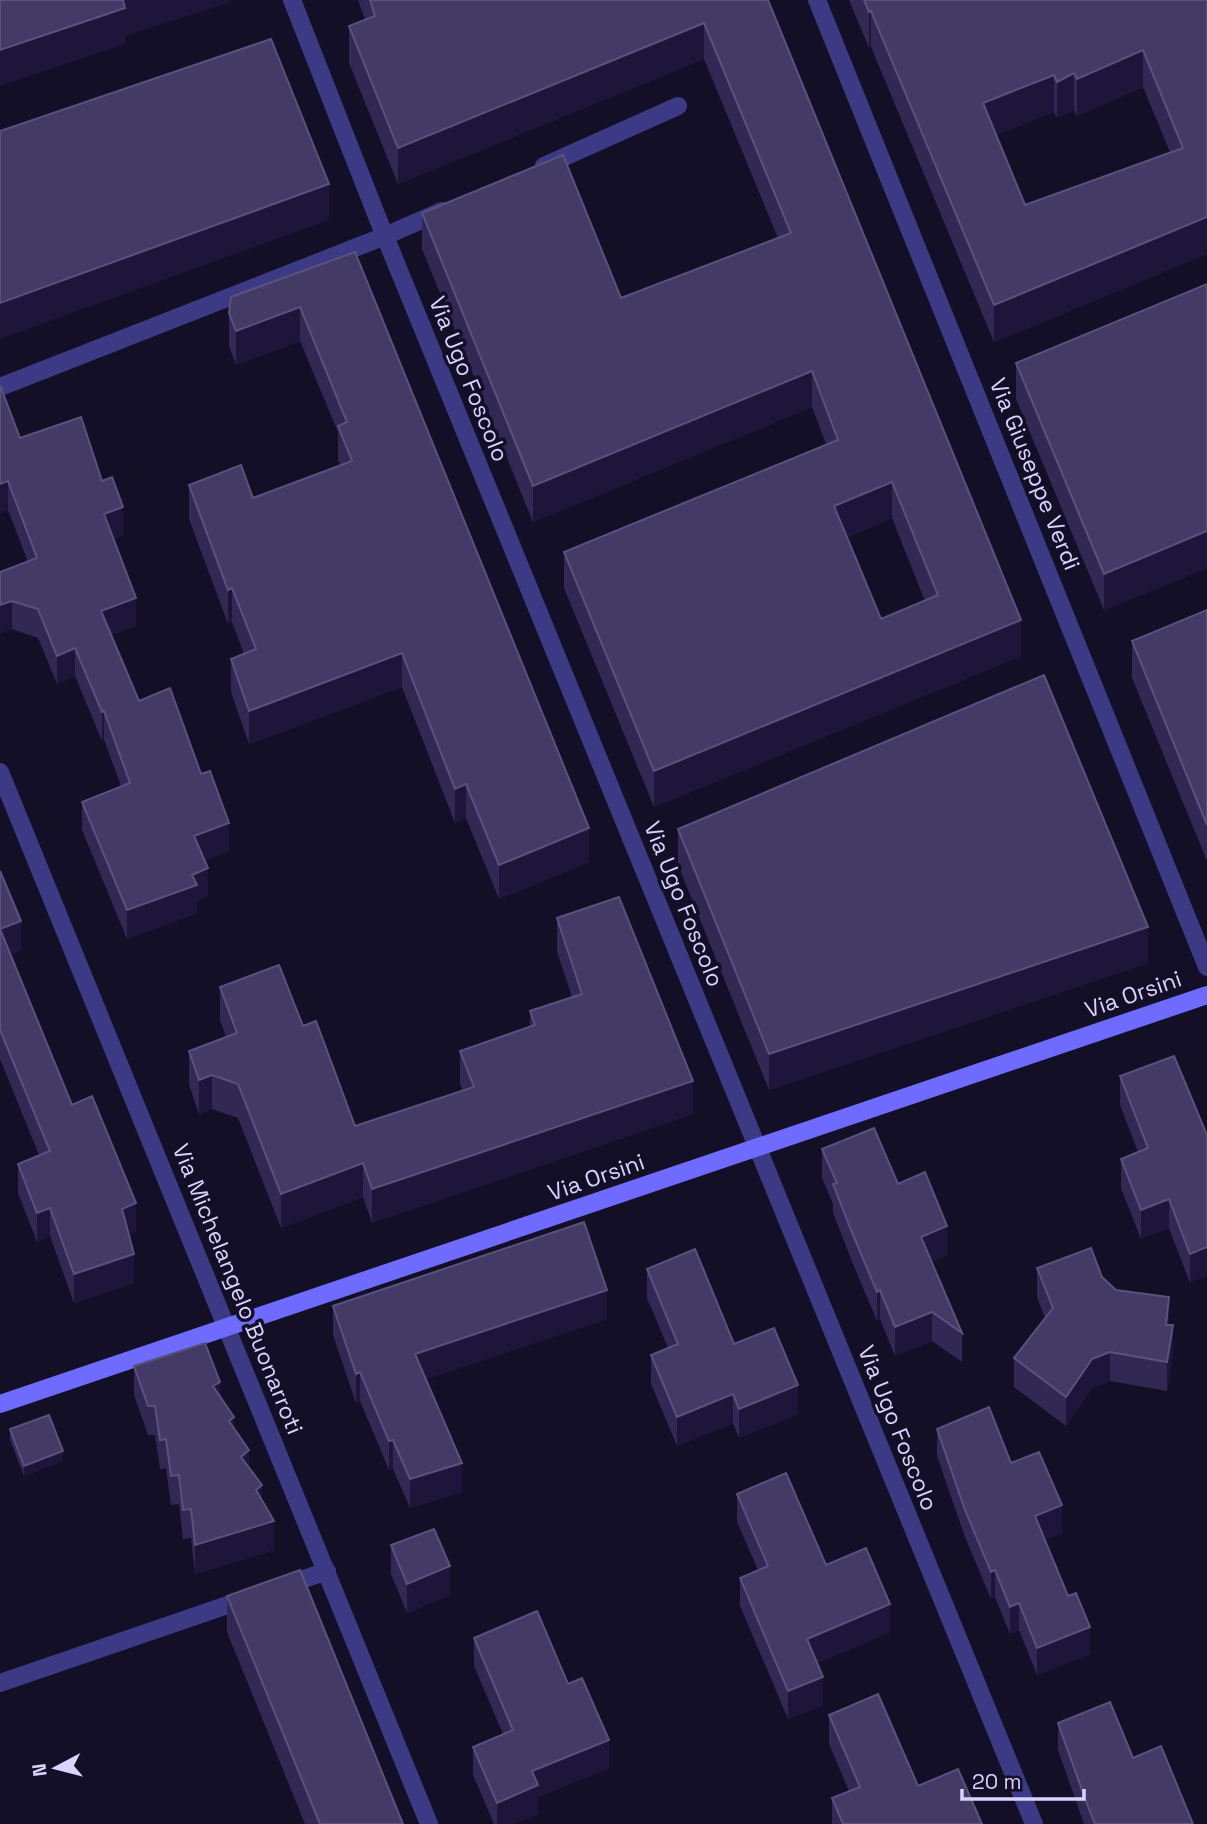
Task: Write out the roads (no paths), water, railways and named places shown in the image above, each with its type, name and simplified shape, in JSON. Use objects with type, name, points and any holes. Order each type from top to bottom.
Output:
[{"type":"main road","name":"Via Orsini","points":[[0,1404],[1207,995]]},
{"type":"street","name":"Via Ugo Foscolo","points":[[292,0],[385,236],[1034,1824]]},
{"type":"street","name":"Via Giuseppe Verdi","points":[[817,0],[1207,967]]},
{"type":"street","points":[[525,174],[678,106]]},
{"type":"street","points":[[0,387],[385,236],[461,202]]},
{"type":"street","name":"Via Michelangelo Buonarroti","points":[[0,772],[429,1824]]},
{"type":"street","points":[[0,1683],[327,1571]]}]
